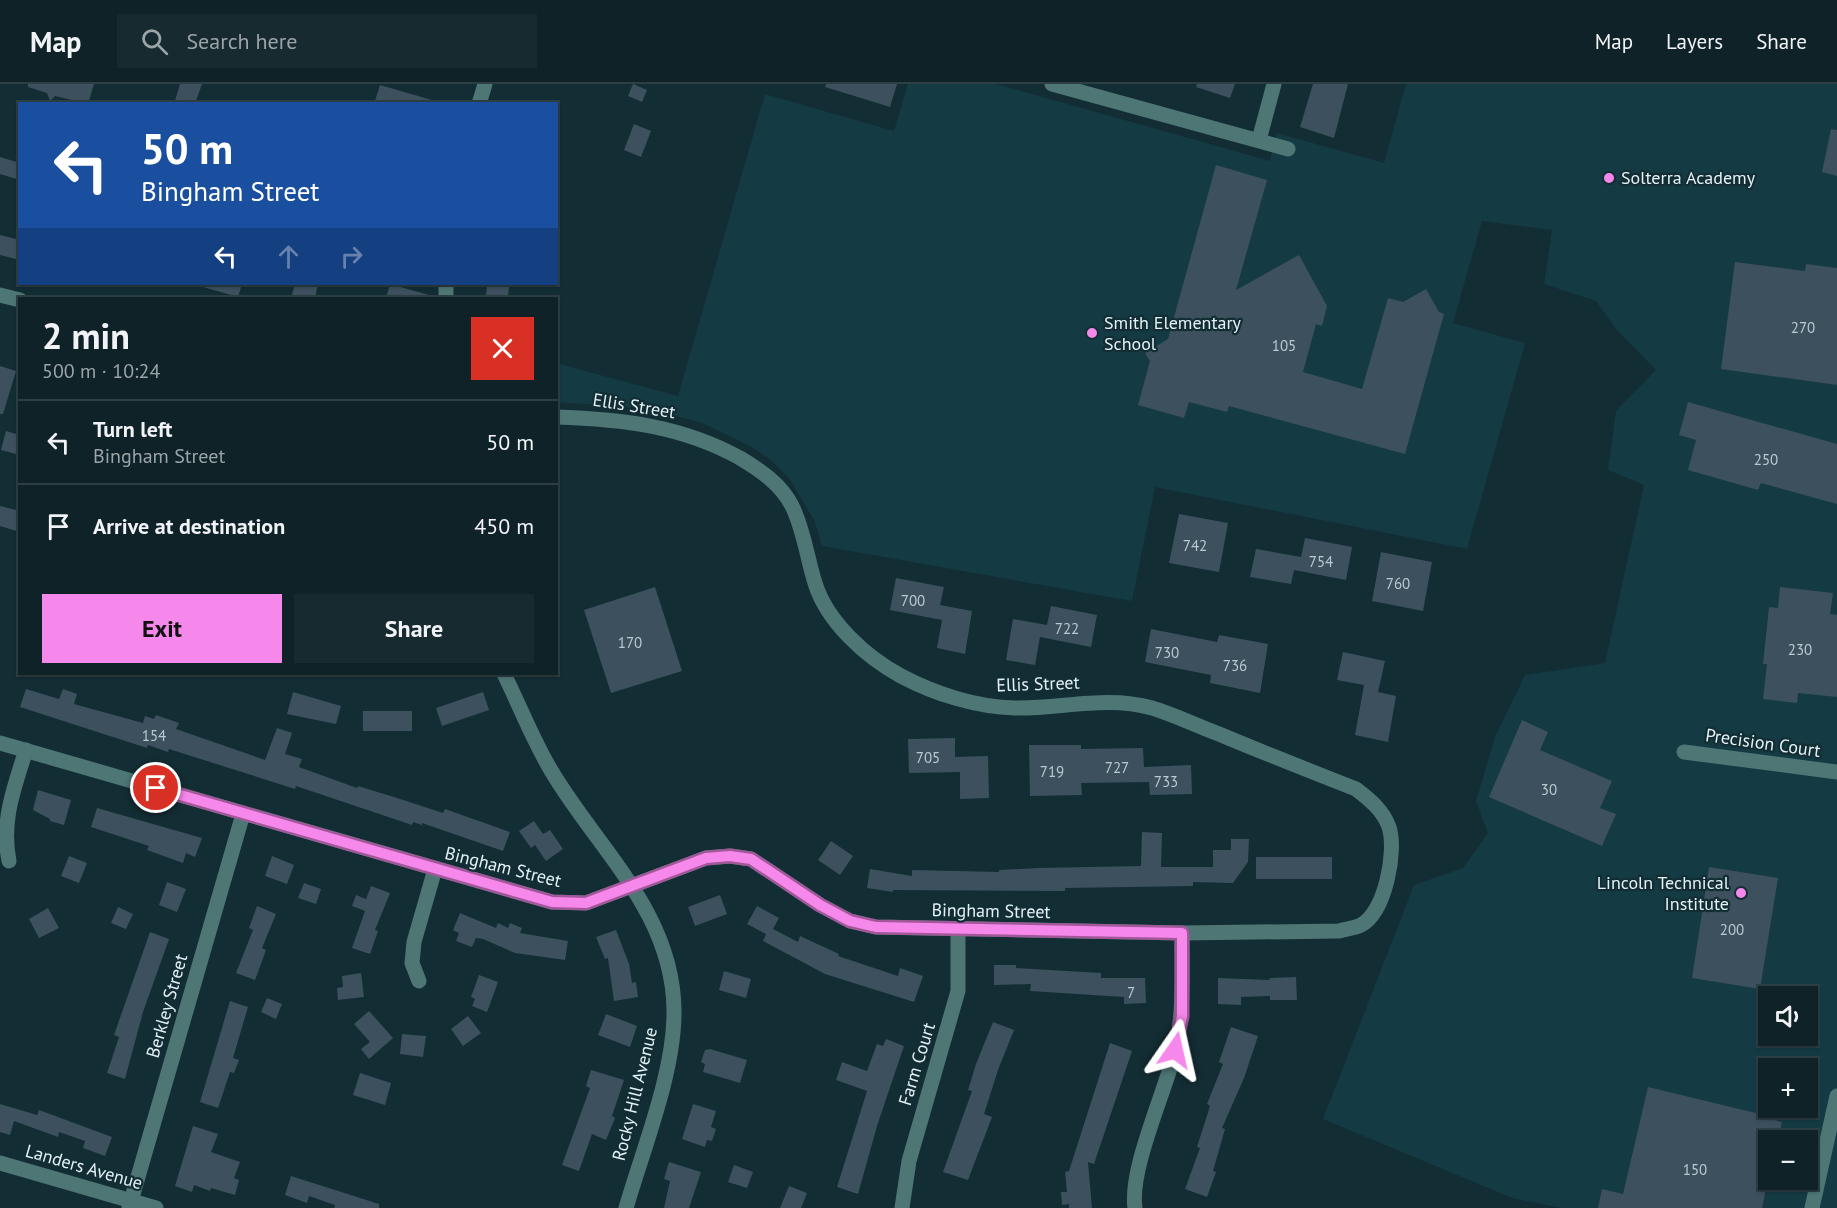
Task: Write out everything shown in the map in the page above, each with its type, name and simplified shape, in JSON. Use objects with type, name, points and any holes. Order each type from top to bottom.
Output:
[{"type":"street","points":[[480,102],[485,84]]},
{"type":"street","points":[[1052,84],[1288,149]]},
{"type":"street","points":[[1259,140],[1274,84]]},
{"type":"street","points":[[0,295],[18,300]]},
{"type":"street","name":"Ellis Street","points":[[558,417],[611,418],[668,428],[719,447],[765,473],[791,504],[807,547],[816,585],[836,621],[863,650],[900,675],[947,695],[987,705],[1016,708],[1102,701],[1151,708],[1356,789],[1374,803],[1389,828],[1391,859],[1386,886],[1377,911]]},
{"type":"street","name":"Rocky Hill Avenue","points":[[504,675],[551,771],[633,887],[655,924],[668,962],[674,1009],[671,1047],[626,1208]]},
{"type":"street","name":"Bingham Street","points":[[0,743],[552,902],[586,903],[706,858],[730,856],[751,859],[820,905],[850,921],[876,927],[1182,933],[1339,931],[1362,925],[1377,911]]},
{"type":"street","points":[[9,861],[5,839],[8,809],[26,750]]},
{"type":"street","name":"Precision Court","points":[[1684,752],[1837,772]]},
{"type":"street","name":"Berkley Street","points":[[130,1204],[243,814]]},
{"type":"street","points":[[419,981],[412,963],[414,942],[435,869]]},
{"type":"street","name":"Farm Court","points":[[902,1208],[912,1150],[958,991],[958,930]]},
{"type":"street","points":[[1135,1208],[1137,1175],[1175,1050],[1182,1016],[1182,933]]},
{"type":"street","points":[[1812,1208],[1837,1096]]},
{"type":"street","name":"Landers Avenue","points":[[0,1163],[130,1204],[156,1208]]},
{"type":"shaded area","points":[[908,84],[996,84],[1270,161],[1277,133],[1384,163],[1406,84],[1837,84],[1837,1208],[1562,1208],[1512,1198],[1323,1119],[1414,885],[1463,868],[1488,833],[1476,801],[1495,737],[1525,675],[1605,663],[1644,485],[1608,470],[1616,411],[1656,370],[1616,329],[1596,301],[1544,284],[1552,230],[1482,221],[1453,323],[1525,343],[1467,549],[1155,487],[1132,601],[822,546],[815,522],[789,478],[771,460],[750,446],[702,423],[650,409],[558,402],[558,364],[678,396],[765,94],[894,131]]},
{"type":"building","points":[[28,84],[94,84],[89,102],[55,96],[50,101],[47,93],[28,87]]},
{"type":"building","points":[[180,84],[202,84],[196,102],[175,102]]},
{"type":"building","points":[[633,84],[647,90],[642,102],[628,96]]},
{"type":"building","points":[[826,84],[897,84],[890,107],[825,87]]},
{"type":"building","points":[[1197,84],[1235,84],[1230,98],[1196,87]]},
{"type":"building","points":[[1313,84],[1348,84],[1334,138],[1300,127]]},
{"type":"building","points":[[380,85],[432,100],[432,102],[375,102]]},
{"type":"building","points":[[634,124],[651,131],[641,157],[624,150]]},
{"type":"building","points":[[1831,129],[1837,130],[1837,176],[1822,172]]},
{"type":"building","points":[[0,157],[18,162],[18,179],[0,174]]},
{"type":"building","points":[[1216,165],[1267,180],[1236,290],[1299,255],[1327,306],[1322,326],[1316,324],[1303,372],[1362,389],[1388,298],[1403,302],[1426,289],[1439,312],[1444,314],[1405,454],[1229,406],[1227,412],[1189,402],[1184,418],[1138,405],[1150,361],[1145,353],[1168,339]]},
{"type":"building","points":[[0,235],[18,240],[18,260],[0,255]]},
{"type":"building","points":[[1735,262],[1805,271],[1806,264],[1837,268],[1837,385],[1721,369]]},
{"type":"building","points":[[204,285],[242,285],[238,297],[203,287]]},
{"type":"building","points":[[295,285],[318,285],[315,297],[291,297]]},
{"type":"building","points":[[390,285],[429,295],[428,297],[386,297]]},
{"type":"building","points":[[487,285],[509,286],[508,297],[486,297]]},
{"type":"building","points":[[0,366],[16,371],[3,414],[0,414]]},
{"type":"building","points":[[1688,402],[1837,444],[1837,504],[1761,483],[1758,490],[1688,470],[1696,440],[1679,435]]},
{"type":"building","points":[[6,431],[18,434],[18,454],[1,450]]},
{"type":"building","points":[[0,506],[18,510],[18,531],[0,526]]},
{"type":"building","points":[[1179,514],[1228,523],[1219,572],[1169,563]]},
{"type":"building","points":[[1305,538],[1352,547],[1346,580],[1294,570],[1291,584],[1250,577],[1256,549],[1301,557]]},
{"type":"building","points":[[1381,552],[1432,562],[1423,611],[1372,601]]},
{"type":"building","points":[[896,578],[944,587],[940,605],[972,611],[965,654],[937,648],[942,620],[890,610]]},
{"type":"building","points":[[655,587],[682,671],[611,693],[584,610]]},
{"type":"building","points":[[1780,587],[1833,593],[1830,614],[1837,615],[1837,697],[1798,693],[1797,703],[1763,699],[1767,664],[1763,664],[1769,607],[1778,608]]},
{"type":"building","points":[[1051,606],[1097,615],[1091,647],[1040,637],[1035,665],[1006,660],[1013,619],[1047,625]]},
{"type":"building","points":[[1151,629],[1217,642],[1219,635],[1268,644],[1260,693],[1210,683],[1211,675],[1145,662]]},
{"type":"building","points":[[1343,652],[1385,661],[1378,692],[1396,696],[1388,742],[1355,735],[1364,685],[1337,680]]},
{"type":"building","points":[[26,689],[59,699],[63,689],[77,694],[74,704],[143,723],[145,716],[154,719],[156,715],[179,723],[176,729],[265,760],[277,728],[292,733],[285,754],[302,759],[299,767],[357,788],[358,786],[443,813],[445,809],[510,832],[503,851],[422,823],[422,825],[413,822],[412,825],[296,786],[295,789],[169,749],[168,752],[148,745],[147,748],[20,707]]},
{"type":"building","points":[[293,692],[341,706],[336,724],[287,714]]},
{"type":"building","points":[[483,692],[489,710],[442,726],[436,708]]},
{"type":"building","points":[[363,711],[412,711],[412,731],[363,731]]},
{"type":"building","points":[[1522,720],[1548,732],[1540,750],[1612,781],[1600,808],[1616,814],[1602,846],[1489,797]]},
{"type":"building","points":[[955,738],[955,757],[988,756],[989,798],[960,799],[960,772],[909,773],[908,739]]},
{"type":"building","points":[[1029,745],[1081,745],[1081,749],[1143,748],[1144,767],[1191,765],[1192,794],[1150,795],[1149,782],[1081,783],[1082,795],[1030,796]]},
{"type":"building","points":[[38,790],[71,800],[64,825],[50,821],[33,810]]},
{"type":"building","points":[[97,808],[202,838],[195,857],[186,853],[183,863],[147,850],[149,846],[91,827]]},
{"type":"building","points":[[534,821],[543,834],[550,830],[563,849],[546,861],[535,845],[531,848],[519,831]]},
{"type":"building","points":[[1142,832],[1162,833],[1161,867],[1213,867],[1213,850],[1231,850],[1231,839],[1249,839],[1248,862],[1233,883],[1193,882],[1193,886],[1065,888],[1065,891],[893,890],[893,892],[867,888],[870,869],[912,876],[912,870],[999,872],[999,870],[1038,868],[1141,866]]},
{"type":"building","points":[[831,841],[853,856],[840,875],[818,860]]},
{"type":"building","points":[[69,856],[87,863],[79,883],[61,876]]},
{"type":"building","points":[[272,856],[294,865],[287,884],[265,876]]},
{"type":"building","points":[[1256,857],[1332,857],[1332,879],[1256,879]]},
{"type":"building","points":[[1709,867],[1778,878],[1760,986],[1758,986],[1758,989],[1692,978]]},
{"type":"building","points":[[167,882],[186,889],[177,912],[159,905]]},
{"type":"building","points":[[304,883],[321,889],[316,904],[298,898]]},
{"type":"building","points":[[371,886],[390,893],[375,930],[378,931],[370,954],[352,948],[365,911],[352,906],[356,895],[366,899]]},
{"type":"building","points":[[720,895],[727,914],[695,926],[688,907]]},
{"type":"building","points":[[257,906],[276,914],[262,948],[266,950],[255,980],[236,973],[253,930],[249,928]]},
{"type":"building","points":[[757,906],[779,918],[773,929],[798,942],[800,936],[839,954],[838,956],[898,976],[900,968],[923,976],[914,1002],[825,974],[763,941],[766,934],[747,924]]},
{"type":"building","points":[[118,907],[133,914],[126,929],[111,923]]},
{"type":"building","points":[[48,908],[59,928],[39,938],[29,919]]},
{"type":"building","points":[[460,913],[496,928],[498,923],[508,928],[510,923],[522,928],[520,933],[568,941],[565,960],[515,953],[483,939],[476,938],[472,947],[456,941],[459,933],[453,930]]},
{"type":"building","points":[[616,930],[629,964],[632,983],[636,982],[638,997],[614,1001],[608,958],[605,959],[596,937]]},
{"type":"building","points":[[150,932],[169,939],[143,1012],[125,1079],[107,1073],[119,1037],[114,1035]]},
{"type":"building","points":[[994,965],[1101,973],[1101,978],[1145,978],[1146,1003],[1124,1004],[1124,997],[1030,991],[1031,984],[994,985]]},
{"type":"building","points":[[724,971],[751,979],[746,998],[719,990]]},
{"type":"building","points":[[361,973],[364,997],[338,1000],[337,988],[343,987],[342,976]]},
{"type":"building","points":[[479,975],[498,982],[487,1012],[472,1006],[475,999],[471,997]]},
{"type":"building","points":[[1296,977],[1297,1000],[1270,1000],[1270,996],[1241,997],[1241,1005],[1218,1004],[1218,978],[1269,980],[1270,978]]},
{"type":"building","points":[[267,998],[282,1004],[276,1019],[261,1012]]},
{"type":"building","points":[[230,1001],[248,1007],[233,1058],[239,1060],[234,1073],[230,1072],[218,1108],[200,1102]]},
{"type":"building","points":[[369,1011],[393,1038],[369,1059],[361,1049],[370,1042],[354,1024]]},
{"type":"building","points":[[606,1014],[637,1026],[630,1047],[598,1035]]},
{"type":"building","points":[[468,1016],[481,1033],[463,1046],[451,1029]]},
{"type":"building","points":[[993,1022],[1014,1030],[984,1114],[992,1117],[968,1180],[943,1172],[972,1091],[968,1090],[976,1064]]},
{"type":"building","points":[[1231,1027],[1258,1036],[1244,1078],[1222,1128],[1225,1129],[1213,1171],[1216,1172],[1207,1197],[1185,1189],[1200,1148],[1197,1147],[1210,1106],[1207,1104],[1223,1064],[1219,1062]]},
{"type":"building","points":[[402,1034],[426,1036],[423,1057],[400,1054]]},
{"type":"building","points":[[886,1039],[904,1046],[877,1126],[858,1194],[837,1187],[867,1091],[836,1080],[842,1062],[867,1071],[877,1044],[883,1046]]},
{"type":"building","points":[[1110,1043],[1132,1051],[1094,1164],[1088,1162],[1092,1208],[1069,1208],[1069,1204],[1062,1205],[1061,1192],[1067,1192],[1065,1172],[1069,1171]]},
{"type":"building","points":[[710,1049],[747,1060],[740,1083],[703,1072],[705,1064],[701,1062],[705,1050]]},
{"type":"building","points":[[591,1070],[624,1080],[612,1116],[615,1118],[606,1140],[592,1134],[579,1171],[562,1165],[590,1088],[586,1086]]},
{"type":"building","points":[[360,1073],[391,1083],[385,1105],[353,1095]]},
{"type":"building","points":[[1648,1087],[1758,1114],[1758,1118],[1782,1122],[1780,1130],[1758,1130],[1758,1190],[1766,1190],[1762,1208],[1598,1208],[1602,1189],[1623,1194]]},
{"type":"building","points":[[0,1104],[37,1115],[39,1110],[112,1137],[105,1156],[83,1148],[85,1141],[59,1132],[58,1137],[14,1121],[10,1135],[0,1132]]},
{"type":"building","points":[[693,1104],[716,1111],[711,1127],[716,1129],[712,1141],[707,1140],[705,1147],[682,1139]]},
{"type":"building","points":[[193,1126],[218,1134],[211,1152],[240,1162],[234,1178],[239,1180],[235,1195],[211,1188],[210,1191],[194,1185],[192,1192],[175,1186]]},
{"type":"building","points":[[669,1162],[701,1172],[689,1208],[664,1208],[670,1181],[664,1179]]},
{"type":"building","points":[[734,1165],[753,1172],[747,1188],[728,1182]]},
{"type":"building","points":[[291,1176],[379,1204],[379,1208],[334,1208],[335,1205],[309,1196],[307,1203],[285,1195]]},
{"type":"building","points":[[789,1186],[807,1193],[801,1208],[780,1208]]},
{"type":"place","name":"Solterra Academy","points":[[1609,178]]},
{"type":"place","name":"Smith Elementary School","points":[[1092,333]]},
{"type":"place","name":"Lincoln Technical Institute","points":[[1741,893]]},
{"type":"route","points":[[156,788],[552,902],[586,903],[706,858],[730,856],[751,859],[777,873],[820,905],[850,921],[876,927],[1182,933],[1182,1016],[1175,1050]]}]
